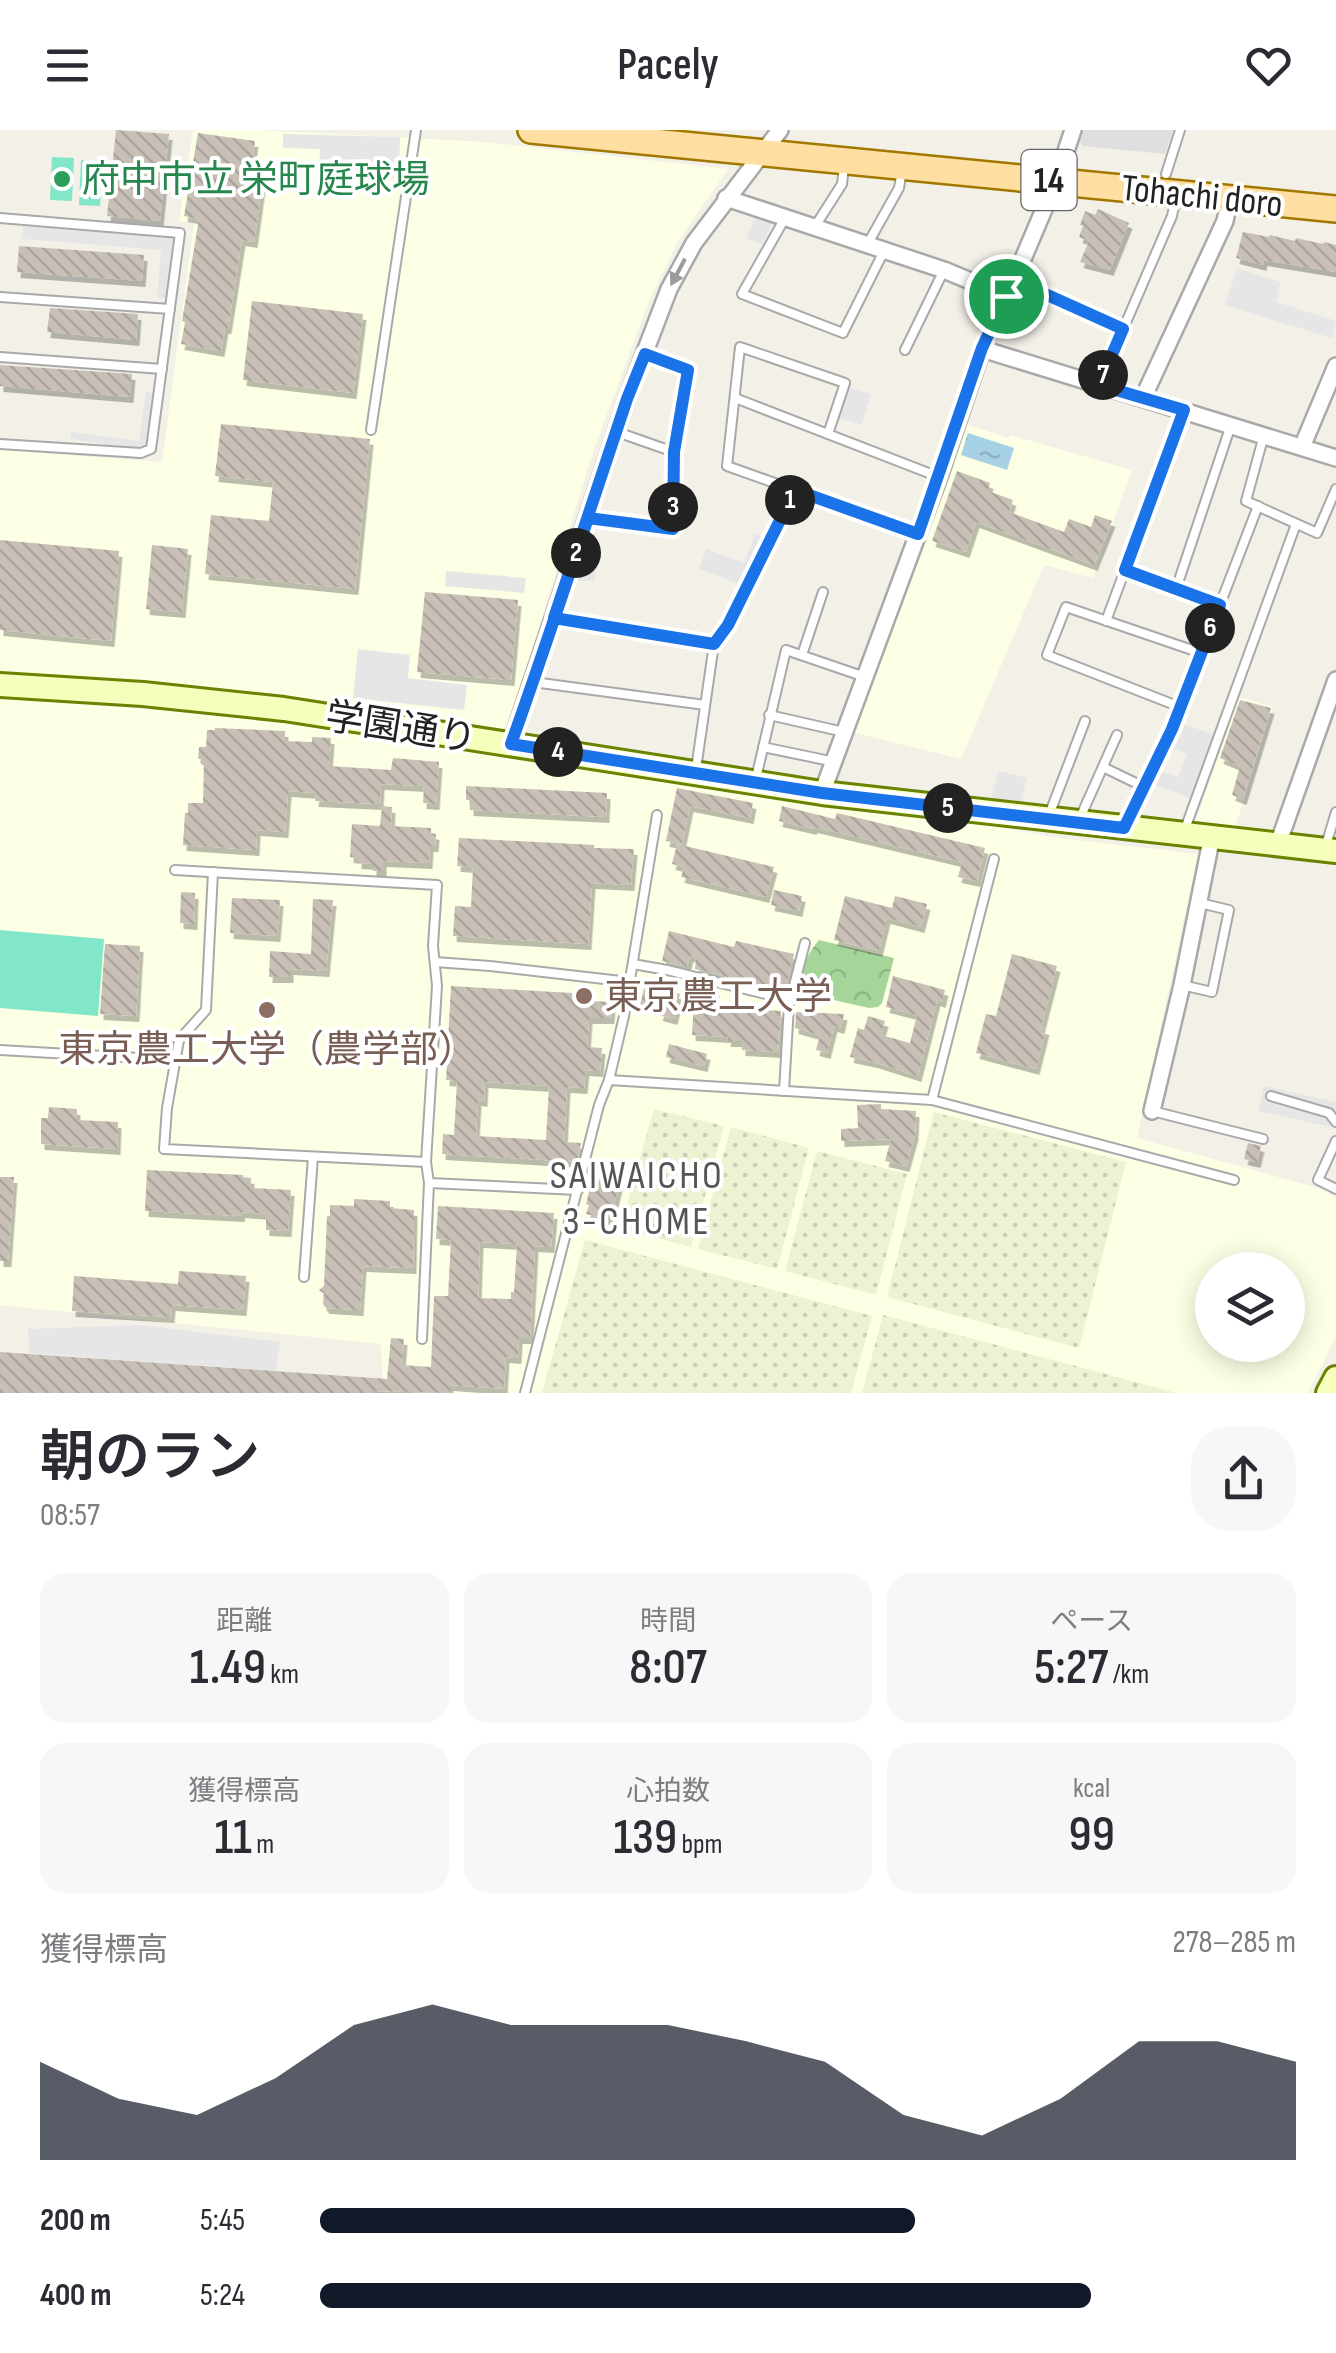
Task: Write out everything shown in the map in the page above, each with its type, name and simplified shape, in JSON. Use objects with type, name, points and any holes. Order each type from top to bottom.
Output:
[{"type":"main road","name":"Tohachi doro","points":[[531,130],[772,139],[1059,173],[1336,192]]},
{"type":"main road","name":"14","points":[[720,130],[772,139]]},
{"type":"main road","name":"Tohachi doro","points":[[772,139],[845,160],[1059,173]]},
{"type":"main road","name":"Tohachi doro","points":[[1172,183],[1230,197],[1336,208]]},
{"type":"street","points":[[822,793],[982,348],[1014,280],[1074,130]]},
{"type":"street","points":[[511,744],[668,289],[694,243],[772,139]]},
{"type":"street","points":[[1143,398],[1224,222],[1230,197]]},
{"type":"street","points":[[726,198],[944,270],[1006,296]]},
{"type":"street","points":[[982,348],[1336,458]]},
{"type":"street","points":[[1302,447],[1336,366]]},
{"type":"street","points":[[1278,844],[1336,680]]},
{"type":"street","name":"学園通り","points":[[0,686],[199,699],[822,793],[1331,850]]},
{"type":"street","points":[[1152,1111],[1212,836]]},
{"type":"street","points":[[1328,1393],[1336,1378]]},
{"type":"lane","points":[[371,430],[416,130]]},
{"type":"lane","points":[[1099,385],[1172,216],[1172,183],[1180,130]]},
{"type":"lane","points":[[814,228],[842,184],[845,160]]},
{"type":"lane","points":[[867,245],[900,188],[902,165]]},
{"type":"lane","points":[[0,218],[180,234],[151,449],[141,452],[0,444]]},
{"type":"lane","points":[[785,218],[742,294],[843,333],[884,251]]},
{"type":"lane","points":[[905,350],[944,270]]},
{"type":"lane","points":[[1014,280],[1123,329]]},
{"type":"lane","points":[[0,297],[170,310]]},
{"type":"lane","points":[[828,434],[845,384],[740,347],[727,466],[918,534]]},
{"type":"lane","points":[[588,518],[673,529],[674,452],[688,370],[645,354]]},
{"type":"lane","points":[[0,357],[162,368]]},
{"type":"lane","points":[[735,398],[938,477]]},
{"type":"lane","points":[[1106,621],[1184,410]]},
{"type":"lane","points":[[1176,589],[1231,426]]},
{"type":"lane","points":[[616,432],[674,452]]},
{"type":"lane","points":[[1264,436],[1246,501],[1317,533],[1336,489]]},
{"type":"lane","points":[[695,774],[714,644],[728,625],[795,490]]},
{"type":"lane","points":[[1124,828],[1172,729],[1258,506]]},
{"type":"lane","points":[[1184,833],[1296,524]]},
{"type":"lane","points":[[1125,570],[1220,605]]},
{"type":"lane","points":[[802,655],[823,592]]},
{"type":"lane","points":[[1180,707],[1048,655],[1066,607],[1201,653]]},
{"type":"lane","points":[[554,618],[714,644]]},
{"type":"lane","points":[[755,782],[786,650],[865,677]]},
{"type":"lane","points":[[534,682],[705,705]]},
{"type":"lane","points":[[770,715],[844,732]]},
{"type":"lane","points":[[1047,819],[1086,721]]},
{"type":"lane","points":[[1078,822],[1117,735]]},
{"type":"lane","points":[[762,747],[835,762]]},
{"type":"lane","points":[[1102,767],[1144,787]]},
{"type":"lane","points":[[1331,850],[1336,812]]},
{"type":"lane","points":[[525,1393],[609,1080],[630,982],[657,814]]},
{"type":"lane","points":[[932,1100],[994,859]]},
{"type":"lane","points":[[174,870],[437,886],[437,986],[426,1162],[429,1183],[422,1339]]},
{"type":"lane","points":[[214,872],[206,1010],[179,1040],[166,1108],[164,1149],[426,1162]]},
{"type":"lane","points":[[1182,986],[1212,992],[1229,910],[1200,903]]},
{"type":"lane","points":[[784,1091],[790,1000],[805,944]]},
{"type":"lane","points":[[434,962],[630,982]]},
{"type":"lane","points":[[633,964],[790,1000]]},
{"type":"lane","points":[[0,1050],[174,1060]]},
{"type":"lane","points":[[609,1080],[932,1100],[1234,1180]]},
{"type":"lane","points":[[1271,1096],[1329,1112],[1336,1122]]},
{"type":"lane","points":[[1152,1111],[1263,1139]]},
{"type":"lane","points":[[1336,1141],[1318,1180],[1336,1189]]},
{"type":"lane","points":[[304,1277],[313,1156]]},
{"type":"lane","points":[[429,1183],[578,1190]]},
{"type":"shaded area","points":[[193,130],[486,142],[728,169],[677,243],[648,304],[595,446],[505,736],[0,678],[0,450],[162,462],[194,223],[179,221]]},
{"type":"shaded area","points":[[1084,130],[1173,130],[1165,154],[1083,146],[1080,142]]},
{"type":"shaded area","points":[[283,134],[400,137],[399,178],[319,176],[320,149],[283,148]]},
{"type":"shaded area","points":[[757,214],[773,221],[762,245],[746,238]]},
{"type":"shaded area","points":[[23,225],[178,236],[173,299],[157,298],[161,250],[22,239]]},
{"type":"shaded area","points":[[1237,268],[1281,282],[1276,302],[1336,321],[1332,338],[1225,305]]},
{"type":"shaded area","points":[[848,387],[871,394],[862,425],[839,418]]},
{"type":"shaded area","points":[[146,392],[157,393],[149,450],[70,439],[71,432],[139,441]]},
{"type":"shaded area","points":[[962,423],[1132,470],[1093,578],[1044,565],[961,759],[851,732]]},
{"type":"shaded area","points":[[755,534],[766,537],[747,587],[699,569],[706,549],[744,563]]},
{"type":"shaded area","points":[[576,554],[597,556],[595,581],[574,580]]},
{"type":"shaded area","points":[[446,571],[526,578],[524,593],[445,586]]},
{"type":"shaded area","points":[[358,649],[410,655],[408,678],[467,685],[464,710],[353,698]]},
{"type":"shaded area","points":[[1239,697],[1273,707],[1235,828],[1195,823]]},
{"type":"shaded area","name":"東京農工大学","points":[[0,698],[311,722],[505,751],[698,786],[925,812],[1051,837],[1198,854],[1137,1138],[1318,1188],[1336,1198],[1336,1337],[1308,1393],[383,1393],[381,1344],[0,1305]]},
{"type":"shaded area","points":[[1180,723],[1218,736],[1195,800],[1155,785],[1160,771],[1178,777],[1187,754],[1171,748]]},
{"type":"shaded area","points":[[998,771],[1027,778],[1020,806],[991,799]]},
{"type":"shaded area","points":[[1264,1086],[1336,1102],[1336,1128],[1258,1111]]},
{"type":"shaded area","points":[[654,1109],[724,1126],[691,1247],[620,1228]]},
{"type":"shaded area","points":[[934,1112],[1126,1162],[1079,1348],[887,1297]]},
{"type":"shaded area","points":[[731,1127],[809,1148],[777,1269],[698,1249]]},
{"type":"shaded area","points":[[817,1151],[907,1174],[876,1295],[785,1271]]},
{"type":"shaded area","points":[[585,1240],[872,1316],[851,1393],[542,1393]]},
{"type":"shaded area","points":[[883,1315],[1177,1393],[862,1393]]},
{"type":"shaded area","points":[[140,1325],[280,1342],[276,1371],[29,1353],[28,1329]]},
{"type":"green space","name":"府中市立 栄町庭球場","points":[[52,157],[74,158],[72,201],[50,200]]},
{"type":"green space","points":[[81,160],[103,161],[100,206],[79,205]]},
{"type":"green space","points":[[0,930],[104,939],[98,1016],[0,1008]]},
{"type":"green space","points":[[819,940],[894,958],[878,1007],[803,993],[798,988],[805,962]]},
{"type":"water","points":[[968,433],[1014,448],[1007,470],[961,455]]},
{"type":"building","points":[[116,130],[169,134],[160,221],[107,216]]},
{"type":"building","points":[[198,133],[255,141],[251,169],[264,172],[254,242],[242,240],[221,351],[181,344],[199,219],[184,216]]},
{"type":"building","points":[[1098,209],[1129,223],[1110,270],[1080,262],[1089,241],[1079,237],[1083,226],[1080,225],[1085,211],[1095,215]]},
{"type":"building","points":[[1243,232],[1336,245],[1336,272],[1264,260],[1263,265],[1236,258]]},
{"type":"building","points":[[19,246],[144,255],[142,281],[17,272]]},
{"type":"building","points":[[252,301],[363,314],[353,393],[243,380]]},
{"type":"building","points":[[50,308],[138,314],[136,340],[47,332]]},
{"type":"building","points":[[0,365],[132,374],[130,397],[0,386]]},
{"type":"building","points":[[221,424],[370,439],[355,589],[205,574],[211,515],[269,521],[273,482],[215,476]]},
{"type":"building","points":[[957,471],[990,483],[988,491],[1013,500],[1009,512],[1064,532],[1069,519],[1091,527],[1095,515],[1112,521],[1094,565],[976,522],[966,552],[932,541]]},
{"type":"building","points":[[0,540],[119,551],[111,641],[0,630]]},
{"type":"building","points":[[152,545],[188,549],[182,612],[146,609]]},
{"type":"building","points":[[425,592],[518,600],[511,680],[417,672]]},
{"type":"building","points":[[1240,700],[1271,708],[1243,799],[1232,795],[1240,766],[1220,758]]},
{"type":"building","points":[[207,730],[285,731],[285,741],[331,738],[329,766],[391,770],[393,758],[439,762],[436,804],[423,803],[424,786],[381,784],[380,804],[315,801],[316,793],[288,791],[285,832],[257,830],[256,850],[183,845],[188,803],[203,803],[204,763],[198,759],[199,747],[206,747]]},
{"type":"building","points":[[466,786],[607,793],[606,817],[470,810]]},
{"type":"building","points":[[677,788],[753,803],[750,818],[690,806],[682,844],[666,841]]},
{"type":"building","points":[[382,806],[392,807],[391,826],[431,828],[431,833],[436,834],[435,846],[430,846],[429,863],[383,861],[383,871],[373,871],[373,864],[358,863],[358,858],[350,857],[352,824],[380,826]]},
{"type":"building","points":[[782,806],[835,819],[837,813],[985,848],[977,881],[958,877],[962,862],[779,821]]},
{"type":"building","points":[[459,838],[634,849],[631,885],[592,883],[588,944],[453,936],[455,906],[471,907],[473,867],[457,866]]},
{"type":"building","points":[[677,844],[774,867],[766,897],[681,877],[684,867],[672,864]]},
{"type":"building","points":[[774,890],[802,896],[799,911],[771,905]]},
{"type":"building","points":[[181,892],[195,893],[194,924],[180,923]]},
{"type":"building","points":[[845,896],[892,908],[895,896],[927,904],[921,927],[887,918],[879,951],[834,940]]},
{"type":"building","points":[[232,898],[280,900],[277,936],[230,933]]},
{"type":"building","points":[[313,899],[333,900],[326,971],[290,969],[290,977],[269,977],[270,951],[311,954]]},
{"type":"building","points":[[669,931],[734,947],[736,941],[794,954],[785,991],[695,969],[696,957],[690,956],[687,967],[662,961]]},
{"type":"building","points":[[105,944],[140,946],[136,1016],[100,1014]]},
{"type":"building","points":[[1012,954],[1057,966],[1041,1028],[1046,1029],[1036,1069],[976,1053],[986,1014],[996,1016]]},
{"type":"building","points":[[893,976],[945,990],[942,1002],[937,1000],[918,1076],[850,1057],[858,1028],[864,1030],[868,1016],[885,1021],[881,1035],[910,1043],[917,1015],[886,1007]]},
{"type":"building","points":[[695,984],[716,990],[712,1007],[781,1011],[778,1052],[742,1050],[742,1041],[727,1041],[728,1037],[692,1035]]},
{"type":"building","points":[[645,985],[680,994],[674,1019],[659,1015],[661,1010],[640,1005]]},
{"type":"building","points":[[451,986],[590,994],[590,1001],[612,1002],[611,1018],[589,1018],[587,1047],[602,1048],[600,1071],[586,1070],[584,1088],[567,1087],[564,1142],[581,1143],[577,1162],[442,1154],[443,1134],[454,1135],[457,1081],[446,1080]],"holes":[[[485,1082],[549,1086],[546,1140],[476,1136],[478,1100],[484,1101]]]},
{"type":"building","points":[[796,1012],[844,1014],[841,1028],[834,1026],[827,1053],[816,1050],[820,1035],[795,1028]]},
{"type":"building","points":[[669,1044],[707,1054],[704,1066],[666,1057]]},
{"type":"building","points":[[881,1104],[881,1109],[916,1111],[915,1134],[906,1166],[885,1161],[891,1139],[841,1141],[841,1129],[858,1128],[857,1105]]},
{"type":"building","points":[[49,1107],[77,1109],[77,1120],[118,1122],[117,1149],[41,1144],[41,1118],[48,1118]]},
{"type":"building","points":[[1248,1143],[1261,1146],[1257,1162],[1244,1159]]},
{"type":"building","points":[[147,1170],[243,1175],[251,1178],[251,1188],[291,1190],[288,1231],[266,1230],[266,1214],[145,1211]]},
{"type":"building","points":[[601,1173],[621,1178],[610,1220],[586,1214],[592,1180],[599,1182]]},
{"type":"building","points":[[0,1177],[14,1177],[8,1261],[0,1261]]},
{"type":"building","points":[[354,1199],[390,1201],[390,1208],[414,1210],[413,1268],[363,1266],[360,1310],[326,1308],[324,1294],[319,1290],[324,1286],[327,1216],[330,1205],[354,1206]]},
{"type":"building","points":[[438,1206],[554,1213],[551,1247],[535,1246],[530,1338],[519,1338],[518,1358],[506,1357],[504,1389],[450,1385],[450,1393],[0,1393],[0,1352],[387,1379],[391,1338],[404,1339],[402,1365],[431,1367],[434,1296],[448,1296],[451,1240],[436,1239]],"holes":[[[480,1242],[517,1244],[511,1299],[478,1298]]]},
{"type":"building","points":[[179,1271],[246,1276],[243,1310],[172,1305],[171,1317],[72,1311],[74,1276],[178,1284]]},
{"type":"place","name":"府中市立 栄町庭球場","points":[[62,179]]},
{"type":"place","name":"東京農工大学","points":[[584,996]]},
{"type":"place","name":"東京農工大学（農学部）","points":[[267,1010]]},
{"type":"district","name":"SAIWAICHO 3-CHOME","points":[[637,1197]]},
{"type":"route","points":[[1006,296],[982,348],[918,534],[795,490],[728,625],[714,644],[554,618],[627,399],[645,354],[688,370],[674,452],[673,529],[588,518],[554,618],[534,682],[511,744],[822,793],[1124,828],[1172,729],[1220,605],[1125,570],[1184,410],[1099,385],[1123,329],[1014,280],[1006,296]]}]
